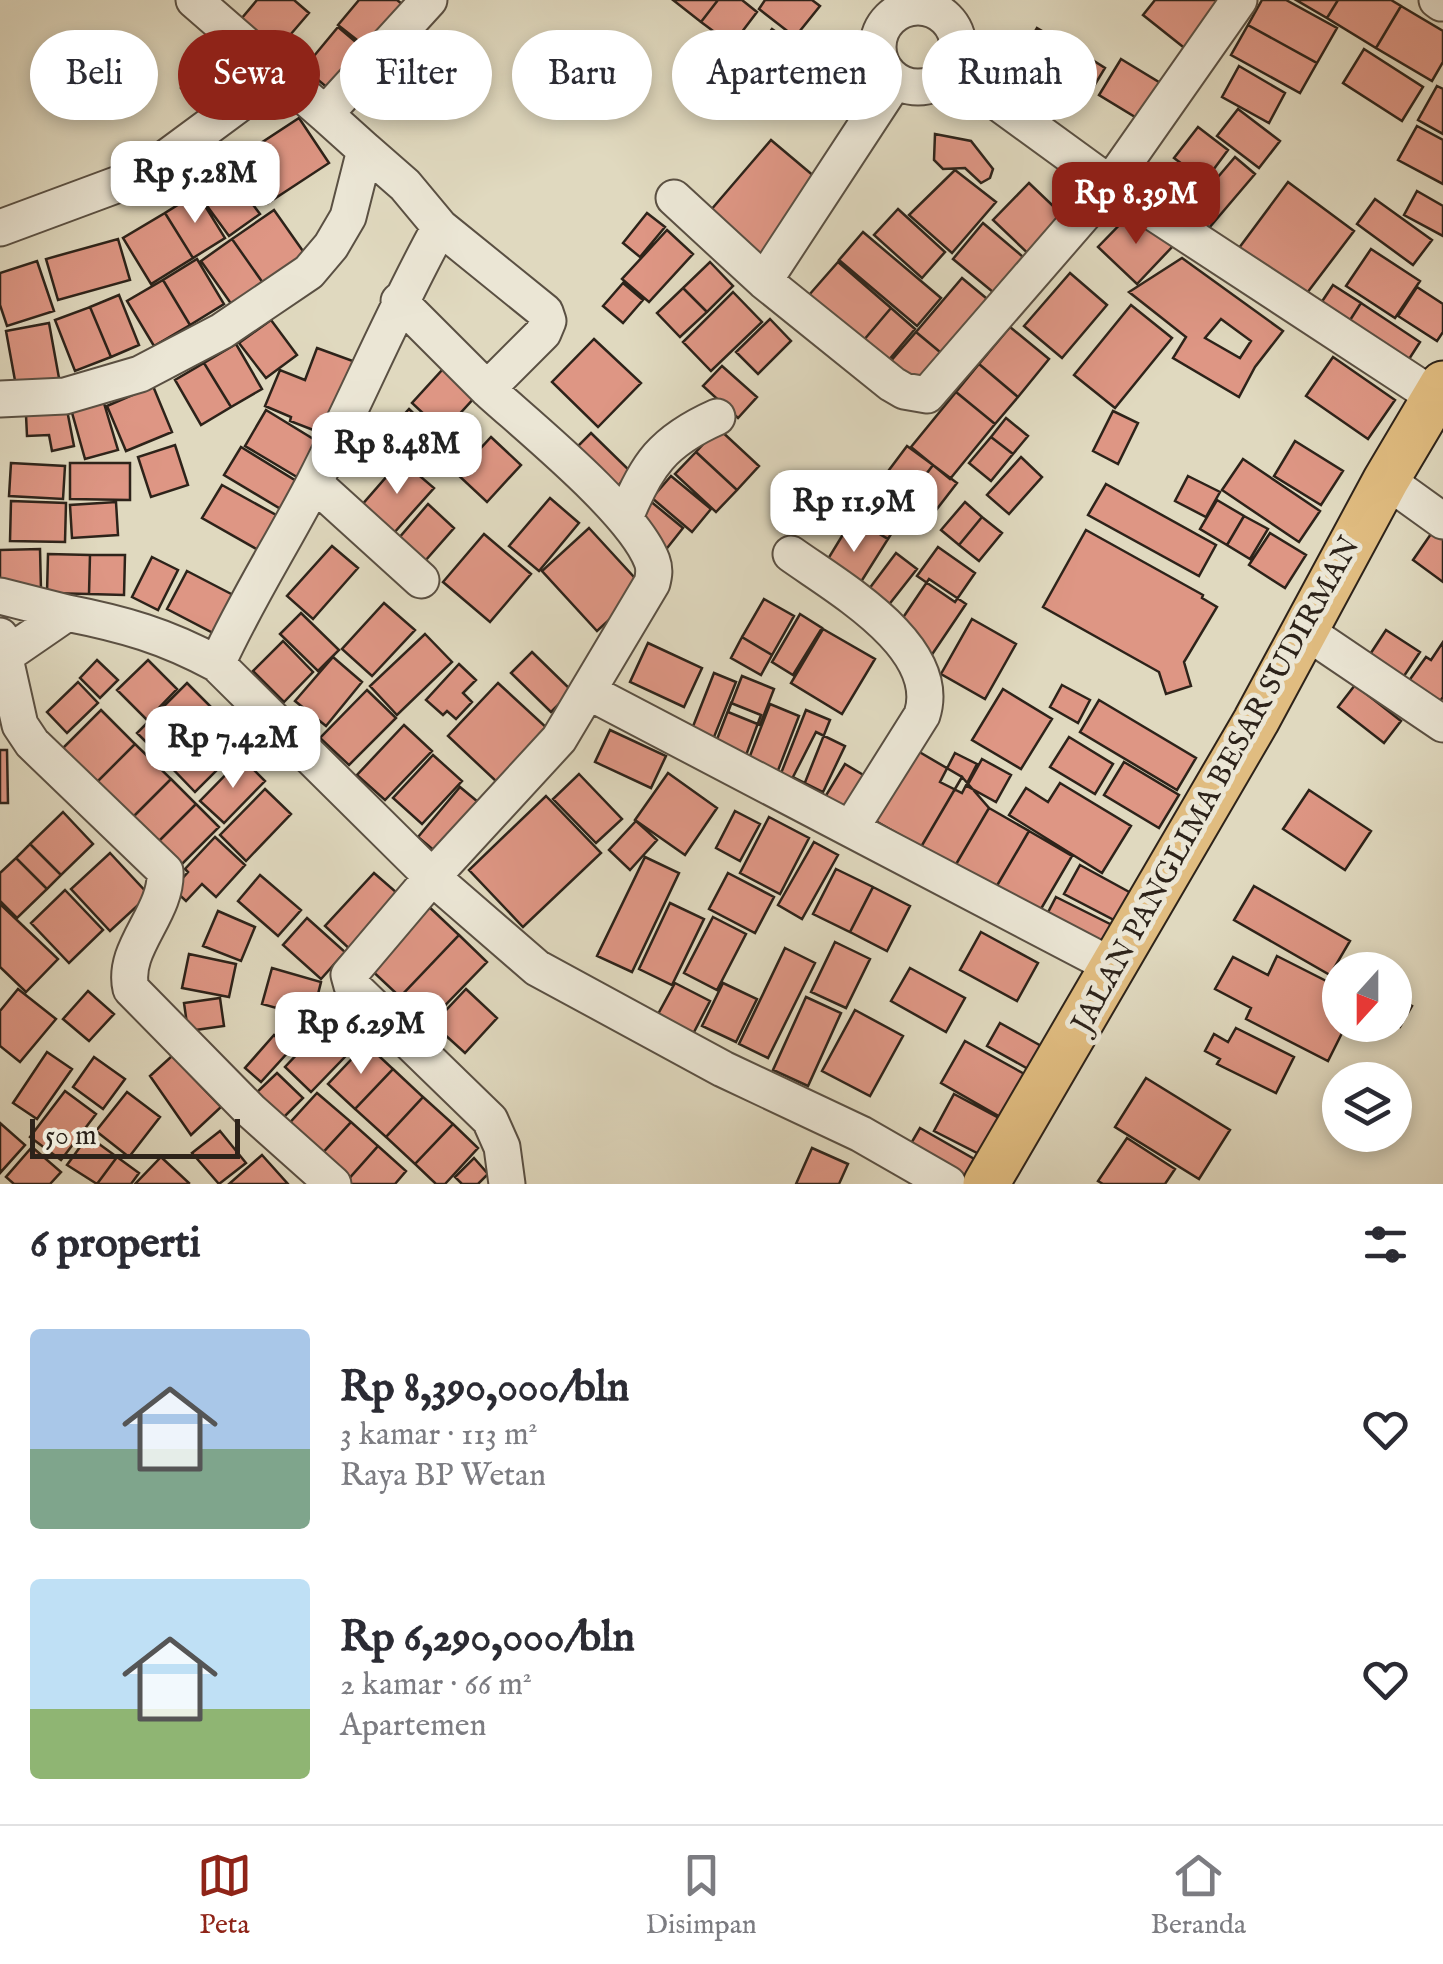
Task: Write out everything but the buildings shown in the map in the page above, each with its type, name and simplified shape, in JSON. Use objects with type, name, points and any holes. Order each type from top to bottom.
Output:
[{"type":"main road","name":"JALAN PANGLIMA BESAR SUDIRMAN","points":[[986,1184],[1246,738],[1439,390]]},
{"type":"street","points":[[325,114],[429,0]]},
{"type":"street","points":[[674,198],[764,281],[892,384],[904,391],[928,395],[1110,184],[1238,0]]},
{"type":"street","points":[[216,7],[239,30]]},
{"type":"street","points":[[883,8],[958,11]]},
{"type":"street","points":[[320,109],[405,185],[440,226],[545,312],[548,322],[543,333],[487,389]]},
{"type":"street","points":[[0,228],[143,175],[217,120]]},
{"type":"street","points":[[764,281],[869,120]]},
{"type":"street","points":[[1021,120],[1110,184],[1439,390]]},
{"type":"street","points":[[0,400],[65,396],[140,374],[222,330],[309,272],[348,217],[365,150]]},
{"type":"street","points":[[217,664],[242,608],[314,483],[376,359],[399,301],[440,226]]},
{"type":"street","points":[[399,301],[625,518],[655,571],[652,583],[589,692],[548,753],[351,969],[349,980],[490,1120],[502,1147],[506,1184]]},
{"type":"street","points":[[625,518],[641,478],[682,433],[716,418]]},
{"type":"street","points":[[1386,480],[1443,521]]},
{"type":"street","points":[[314,483],[421,580]]},
{"type":"street","points":[[791,554],[879,617],[924,677],[928,698],[922,716],[851,828]]},
{"type":"street","points":[[0,596],[134,626],[217,664],[432,877],[537,968],[723,1069],[861,1134],[948,1184]]},
{"type":"street","points":[[67,613],[3,646],[20,725],[32,743],[165,872],[164,893],[131,967],[131,989],[250,1110],[333,1184]]},
{"type":"street","points":[[1304,630],[1443,724]]},
{"type":"street","points":[[589,692],[1114,967]]}]
